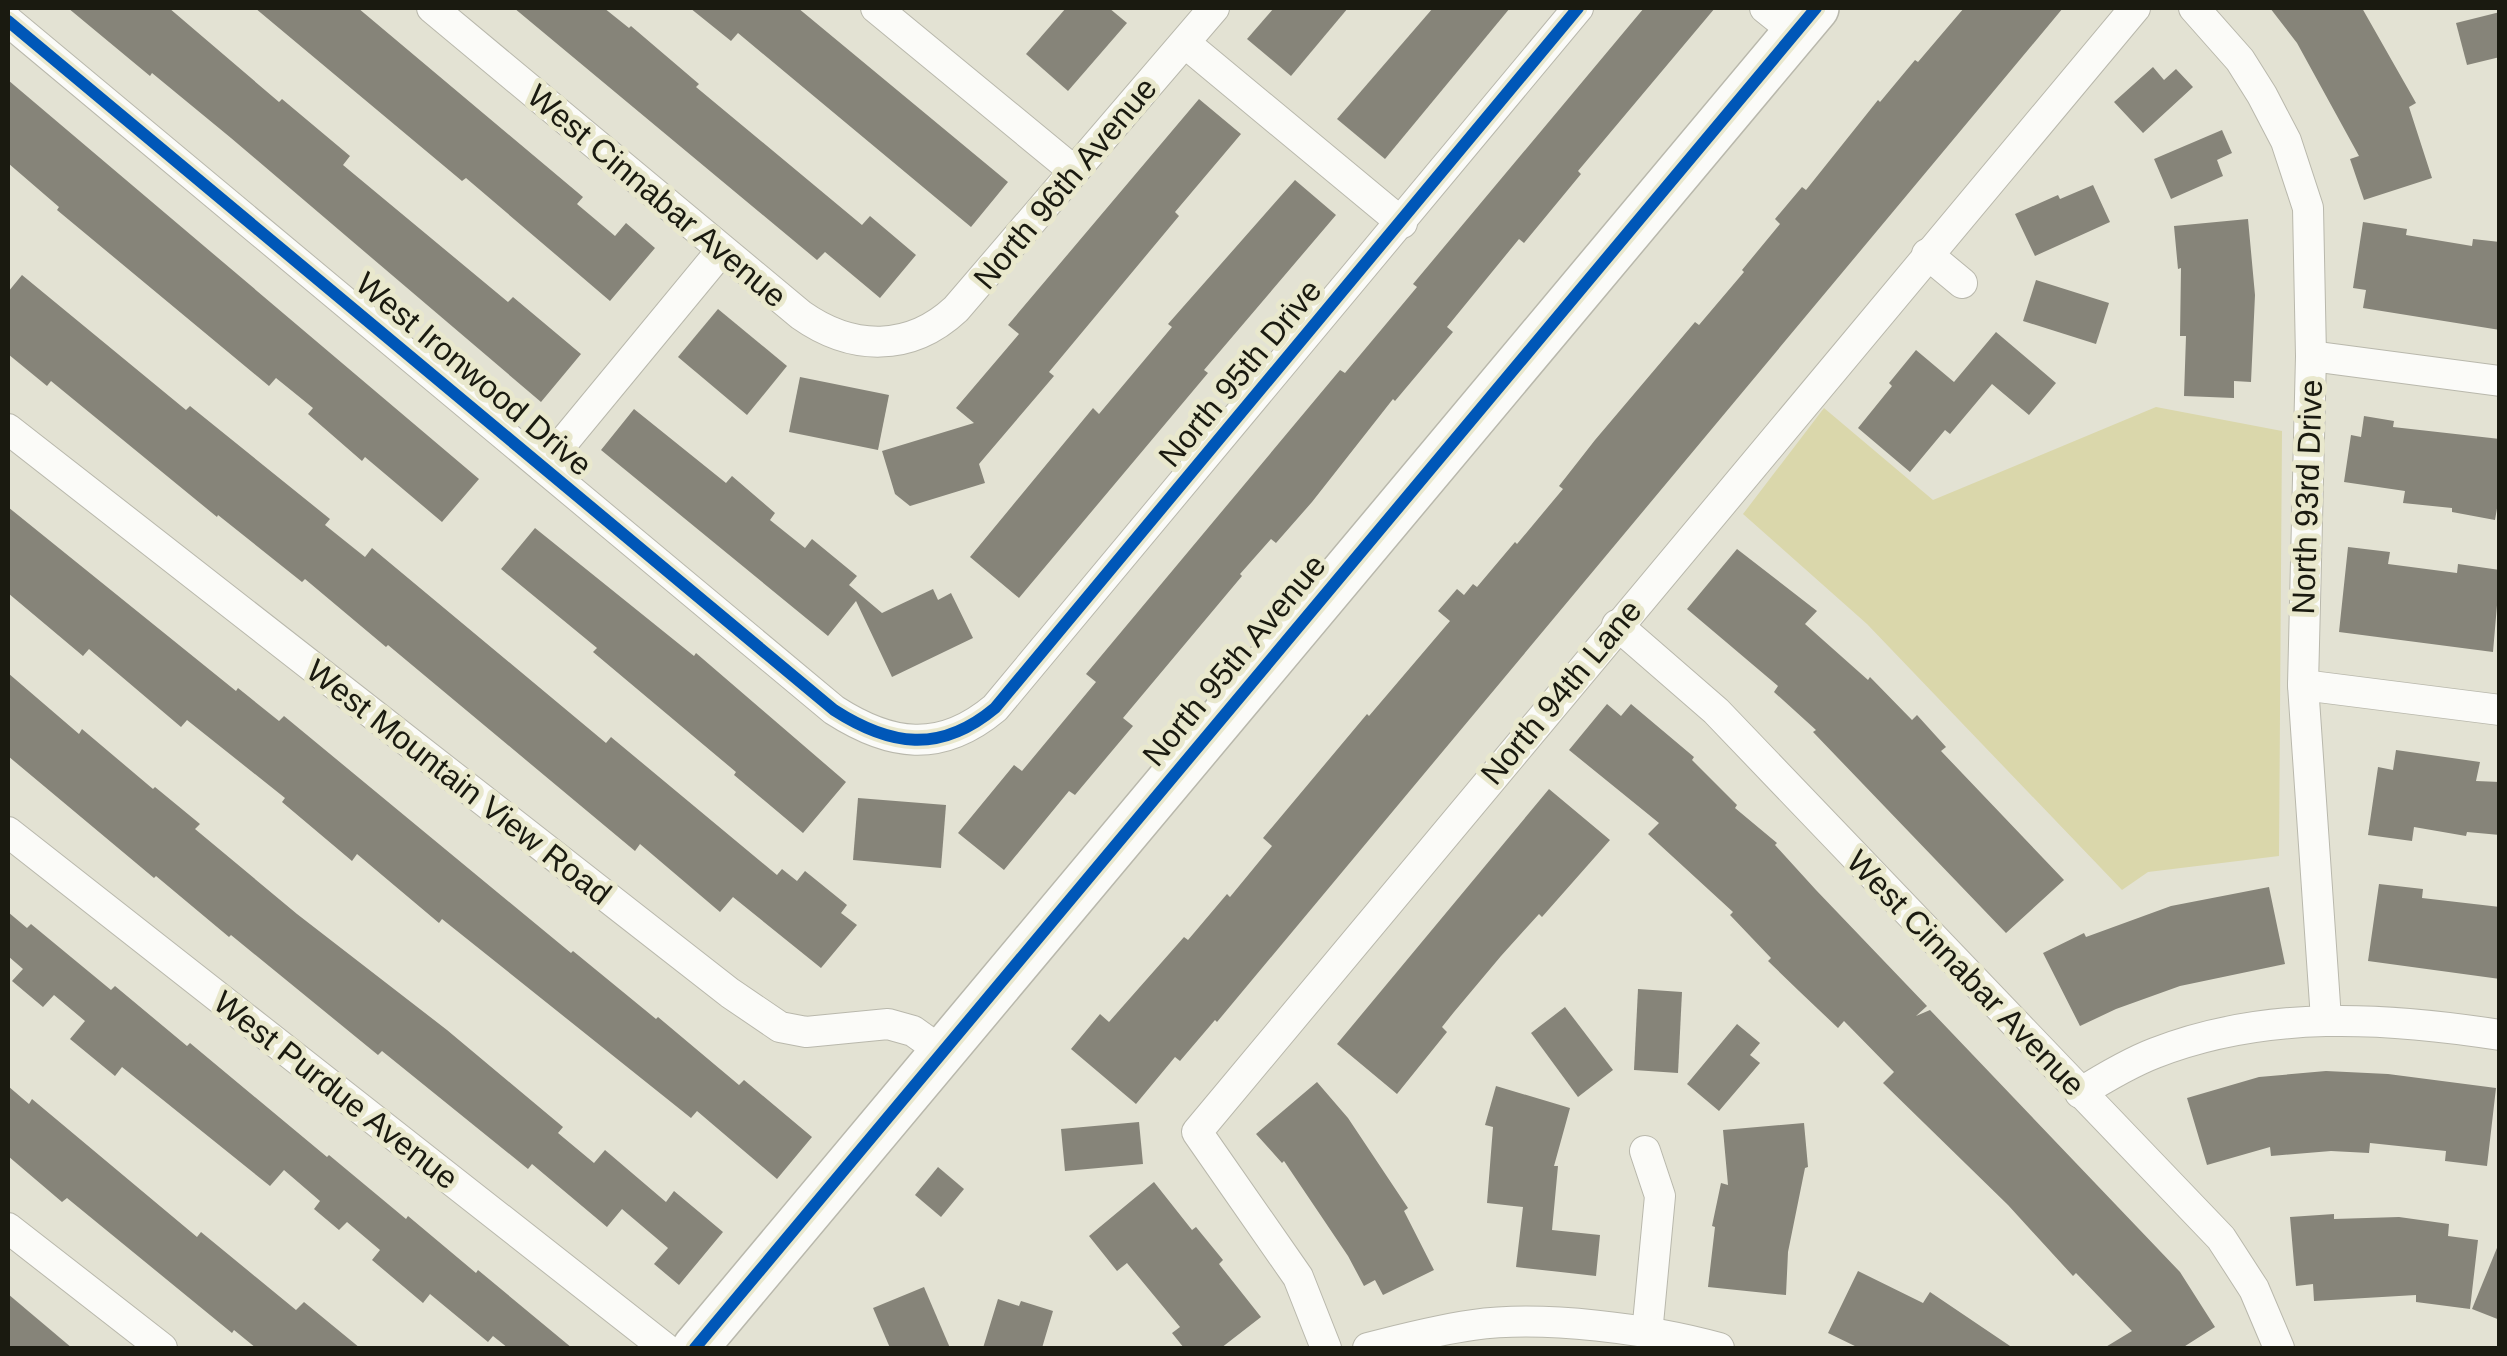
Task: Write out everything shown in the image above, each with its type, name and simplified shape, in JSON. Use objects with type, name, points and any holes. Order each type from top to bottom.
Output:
[{"type":"street","name":"West Cinnabar Avenue","points":[[432,8],[802,316],[828,332],[867,341],[902,340]]},
{"type":"street","points":[[876,8],[1074,171]]},
{"type":"street","name":"North 96th Avenue","points":[[902,340],[929,330],[956,309],[1214,8]]},
{"type":"street","name":"North 95th Drive","points":[[919,739],[962,730],[995,708],[1578,8]]},
{"type":"street","name":"North 94th Lane","points":[[1326,1348],[1298,1277],[1197,1132],[2135,8]]},
{"type":"street","name":"North 93rd Drive","points":[[2194,8],[2248,72],[2286,141],[2308,208],[2310,356],[2303,685],[2326,1019]]},
{"type":"street","name":"North 95th Avenue","points":[[695,1348],[1792,16]]},
{"type":"street","name":"West Ironwood Drive","points":[[8,21],[834,710],[883,736],[919,739]]},
{"type":"street","points":[[1185,43],[1402,223]]},
{"type":"street","points":[[543,468],[722,250]]},
{"type":"street","points":[[1927,254],[1962,283]]},
{"type":"street","points":[[2310,356],[2500,382]]},
{"type":"street","name":"West Mountain View Road","points":[[8,429],[636,920],[780,1027],[806,1032],[888,1024],[913,1030],[941,1051]]},
{"type":"street","name":"West Cinnabar Avenue","points":[[1617,626],[1716,711],[2221,1238],[2254,1289],[2280,1348]]},
{"type":"street","points":[[2303,685],[2500,710]]},
{"type":"street","name":"West Purdue Avenue","points":[[8,832],[665,1348]]},
{"type":"street","points":[[2080,1092],[2153,1053],[2211,1035],[2326,1019],[2500,1035]]},
{"type":"street","points":[[1645,1150],[1660,1196],[1648,1334]]},
{"type":"street","points":[[8,1228],[162,1348]]},
{"type":"street","points":[[1368,1348],[1477,1324],[1567,1324],[1719,1348]]},
{"type":"shaded area","points":[[2156,407],[2282,431],[2279,856],[2148,872],[2122,890],[1867,624],[1743,514],[1824,408],[1933,500]]},
{"type":"building","points":[[68,8],[169,8],[279,102],[282,99],[350,156],[343,165],[508,302],[513,297],[581,354],[541,402],[231,138]]},
{"type":"building","points":[[255,8],[358,8],[583,197],[577,204],[615,236],[626,223],[655,248],[610,301],[466,178],[462,181]]},
{"type":"building","points":[[514,8],[604,8],[631,26],[699,84],[696,87],[862,225],[870,216],[916,255],[880,298],[825,252],[817,260]]},
{"type":"building","points":[[690,8],[798,8],[1008,182],[971,227],[738,33],[731,41]]},
{"type":"building","points":[[1066,8],[1109,8],[1127,23],[1068,91],[1026,54]]},
{"type":"building","points":[[1274,8],[1348,8],[1291,76],[1247,39]]},
{"type":"building","points":[[1433,8],[1510,8],[1385,159],[1337,119]]},
{"type":"building","points":[[1644,8],[1715,8],[1578,171],[1581,174],[1524,243],[1519,239],[1447,327],[1453,332],[1393,399],[1312,502],[1276,543],[1271,539],[1240,574],[1123,718],[1133,726],[1075,795],[1069,791],[1004,870],[958,833],[1014,765],[1022,771],[1096,682],[1086,674],[1340,370],[1345,373],[1417,287],[1413,284]]},
{"type":"building","points":[[1964,8],[2063,8],[1217,1022],[1180,1061],[1175,1057],[1136,1104],[1071,1049],[1100,1014],[1109,1022],[1184,937],[1188,940],[1227,894],[1230,897],[1272,846],[1263,838],[1450,621],[1438,611],[1457,589],[1464,595],[1473,584],[1477,587],[1517,544],[1563,489],[1559,486],[1595,440],[1695,322],[1699,325],[1744,272],[1780,224],[1775,219],[1802,187],[1806,190],[1878,100],[1915,60],[1918,62]]},
{"type":"building","points":[[2270,8],[2362,8],[2416,103],[2409,107],[2432,178],[2364,200],[2350,159],[2359,156],[2297,43]]},
{"type":"building","points":[[2500,12],[2500,57],[2467,65],[2456,23]]},
{"type":"building","points":[[2153,67],[2164,80],[2176,69],[2193,87],[2143,133],[2114,102]]},
{"type":"building","points":[[8,80],[479,479],[442,522],[308,414],[313,408],[276,378],[269,386],[57,210],[59,207],[8,163]]},
{"type":"building","points":[[1199,99],[1241,134],[1175,212],[1179,216],[1049,372],[1054,376],[979,464],[985,483],[910,506],[895,494],[882,451],[974,423],[956,408],[1019,334],[1008,325]]},
{"type":"building","points":[[2222,130],[2232,153],[2217,160],[2223,176],[2171,199],[2154,159]]},
{"type":"building","points":[[1295,180],[1336,215],[1019,598],[970,557],[1093,408],[1099,414],[1172,327],[1168,324]]},
{"type":"building","points":[[2093,185],[2110,222],[2035,256],[2015,214]]},
{"type":"building","points":[[2248,219],[2255,295],[2251,382],[2234,381],[2234,398],[2184,396],[2186,336],[2180,336],[2181,268],[2178,269],[2174,226]]},
{"type":"building","points":[[2363,222],[2407,229],[2406,235],[2472,246],[2473,239],[2500,242],[2500,330],[2363,308],[2366,290],[2353,288]]},
{"type":"building","points":[[22,275],[186,410],[190,406],[330,519],[325,525],[365,557],[372,548],[606,743],[611,737],[777,875],[782,869],[797,881],[805,871],[847,905],[841,913],[857,925],[821,968],[733,897],[720,912],[640,844],[635,851],[305,579],[302,582],[217,517],[51,381],[47,386],[8,354],[8,292]]},
{"type":"building","points":[[2036,280],[2109,303],[2096,344],[2023,321]]},
{"type":"building","points":[[718,309],[787,366],[747,415],[678,357]]},
{"type":"building","points":[[1996,332],[2056,383],[2029,415],[1992,384],[1950,434],[1945,430],[1910,472],[1858,428],[1916,350],[1954,382]]},
{"type":"building","points":[[800,377],[889,395],[878,450],[789,432]]},
{"type":"building","points":[[634,409],[726,483],[732,476],[775,513],[770,520],[805,548],[812,539],[857,576],[849,585],[882,613],[933,589],[938,600],[951,593],[973,638],[892,677],[856,601],[828,636],[601,450]]},
{"type":"building","points":[[2364,416],[2394,421],[2393,427],[2500,439],[2500,491],[2495,520],[2452,512],[2452,508],[2403,503],[2405,491],[2344,482],[2351,435],[2361,437]]},
{"type":"building","points":[[8,507],[236,691],[238,688],[279,721],[284,716],[571,953],[658,1017],[739,1085],[744,1080],[812,1137],[777,1179],[697,1111],[691,1118],[442,919],[439,923],[357,854],[352,861],[282,802],[285,798],[187,720],[181,727],[89,649],[83,656],[8,593]]},
{"type":"building","points":[[535,528],[694,656],[696,653],[846,782],[803,833],[593,652],[597,648],[501,569]]},
{"type":"building","points":[[2348,547],[2390,552],[2388,564],[2457,573],[2458,564],[2500,570],[2493,652],[2339,632]]},
{"type":"building","points":[[1737,549],[1817,611],[1805,624],[1868,680],[1870,677],[1912,720],[1917,715],[1946,747],[1941,751],[2064,880],[2006,933],[1813,732],[1816,730],[1774,692],[1778,686],[1687,609]]},
{"type":"building","points":[[8,673],[79,734],[82,729],[200,824],[195,829],[297,914],[447,1030],[563,1127],[558,1133],[594,1163],[605,1150],[666,1202],[674,1191],[723,1232],[679,1285],[654,1264],[668,1248],[622,1209],[607,1227],[532,1164],[528,1169],[382,1051],[378,1055],[231,935],[154,878],[8,756]]},
{"type":"building","points":[[1607,704],[1621,716],[1631,704],[1694,757],[1692,760],[1737,805],[1735,808],[1777,843],[1816,890],[1927,1006],[1916,1016],[1930,1010],[2180,1272],[2215,1327],[2182,1348],[2104,1348],[2132,1331],[1883,1083],[1894,1072],[1844,1021],[1838,1028],[1799,991],[1768,961],[1771,958],[1730,915],[1733,912],[1648,834],[1659,823],[1569,750]]},
{"type":"building","points":[[2396,750],[2480,762],[2476,781],[2500,782],[2500,835],[2467,832],[2466,836],[2414,827],[2412,841],[2368,835],[2378,767],[2393,770]]},
{"type":"building","points":[[1549,789],[1610,840],[1454,1012],[1442,1027],[1447,1032],[1397,1094],[1337,1044]]},
{"type":"building","points":[[858,798],[946,805],[941,868],[853,860]]},
{"type":"building","points":[[2379,884],[2423,889],[2422,898],[2500,907],[2500,979],[2368,961]]},
{"type":"building","points":[[2269,887],[2285,964],[2180,986],[2080,1026],[2043,953],[2084,933],[2086,937],[2171,906]]},
{"type":"building","points":[[8,912],[27,928],[31,924],[111,990],[115,986],[187,1046],[190,1043],[327,1157],[406,1219],[408,1216],[476,1273],[478,1270],[572,1348],[508,1348],[493,1336],[488,1342],[430,1294],[423,1303],[372,1260],[380,1250],[347,1222],[339,1230],[314,1209],[320,1201],[284,1170],[270,1186],[122,1067],[115,1076],[70,1039],[85,1021],[54,995],[43,1007],[12,981],[23,969],[8,956]]},
{"type":"building","points":[[1638,989],[1682,992],[1678,1073],[1634,1070]]},
{"type":"building","points":[[1565,1007],[1613,1070],[1578,1097],[1531,1033]]},
{"type":"building","points":[[1737,1024],[1760,1043],[1750,1055],[1760,1063],[1719,1111],[1687,1084]]},
{"type":"building","points":[[2326,1071],[2388,1074],[2496,1088],[2487,1166],[2445,1161],[2446,1151],[2370,1143],[2369,1153],[2331,1151],[2271,1156],[2270,1147],[2207,1165],[2187,1098],[2259,1077]]},
{"type":"building","points":[[1317,1082],[1348,1118],[1408,1208],[1404,1211],[1434,1270],[1383,1295],[1375,1280],[1364,1286],[1284,1161],[1256,1134]]},
{"type":"building","points":[[8,1086],[29,1104],[32,1099],[197,1237],[201,1232],[296,1310],[304,1302],[360,1348],[256,1348],[234,1330],[232,1333],[67,1198],[62,1202],[8,1156]]},
{"type":"building","points":[[1496,1086],[1570,1108],[1554,1166],[1558,1166],[1552,1230],[1600,1235],[1596,1276],[1516,1267],[1523,1207],[1487,1203],[1493,1127],[1485,1125]]},
{"type":"building","points":[[1139,1122],[1143,1164],[1065,1171],[1061,1129]]},
{"type":"building","points":[[1804,1123],[1808,1167],[1788,1252],[1786,1295],[1708,1287],[1715,1227],[1712,1226],[1721,1183],[1728,1185],[1723,1130]]},
{"type":"building","points":[[938,1167],[964,1189],[941,1217],[915,1195]]},
{"type":"building","points":[[1154,1182],[1192,1230],[1196,1227],[1223,1260],[1219,1264],[1261,1317],[1221,1348],[1184,1348],[1172,1333],[1180,1327],[1127,1263],[1117,1271],[1089,1236]]},
{"type":"building","points":[[2334,1214],[2334,1219],[2399,1217],[2449,1224],[2448,1236],[2478,1240],[2470,1309],[2416,1302],[2416,1295],[2314,1301],[2313,1284],[2296,1286],[2290,1217]]},
{"type":"building","points":[[2500,1244],[2500,1320],[2472,1309]]},
{"type":"building","points":[[1858,1271],[1923,1303],[1930,1292],[2013,1348],[1859,1348],[1828,1333]]},
{"type":"building","points":[[924,1287],[950,1348],[890,1348],[873,1308]]},
{"type":"building","points":[[8,1294],[72,1348],[8,1348]]},
{"type":"building","points":[[998,1299],[1053,1311],[1042,1348],[983,1348]]},
{"type":"cycle path","points":[[8,21],[834,710],[875,731],[915,740],[955,733],[995,708],[1578,8]]},
{"type":"cycle path","points":[[695,1348],[1816,8]]}]
